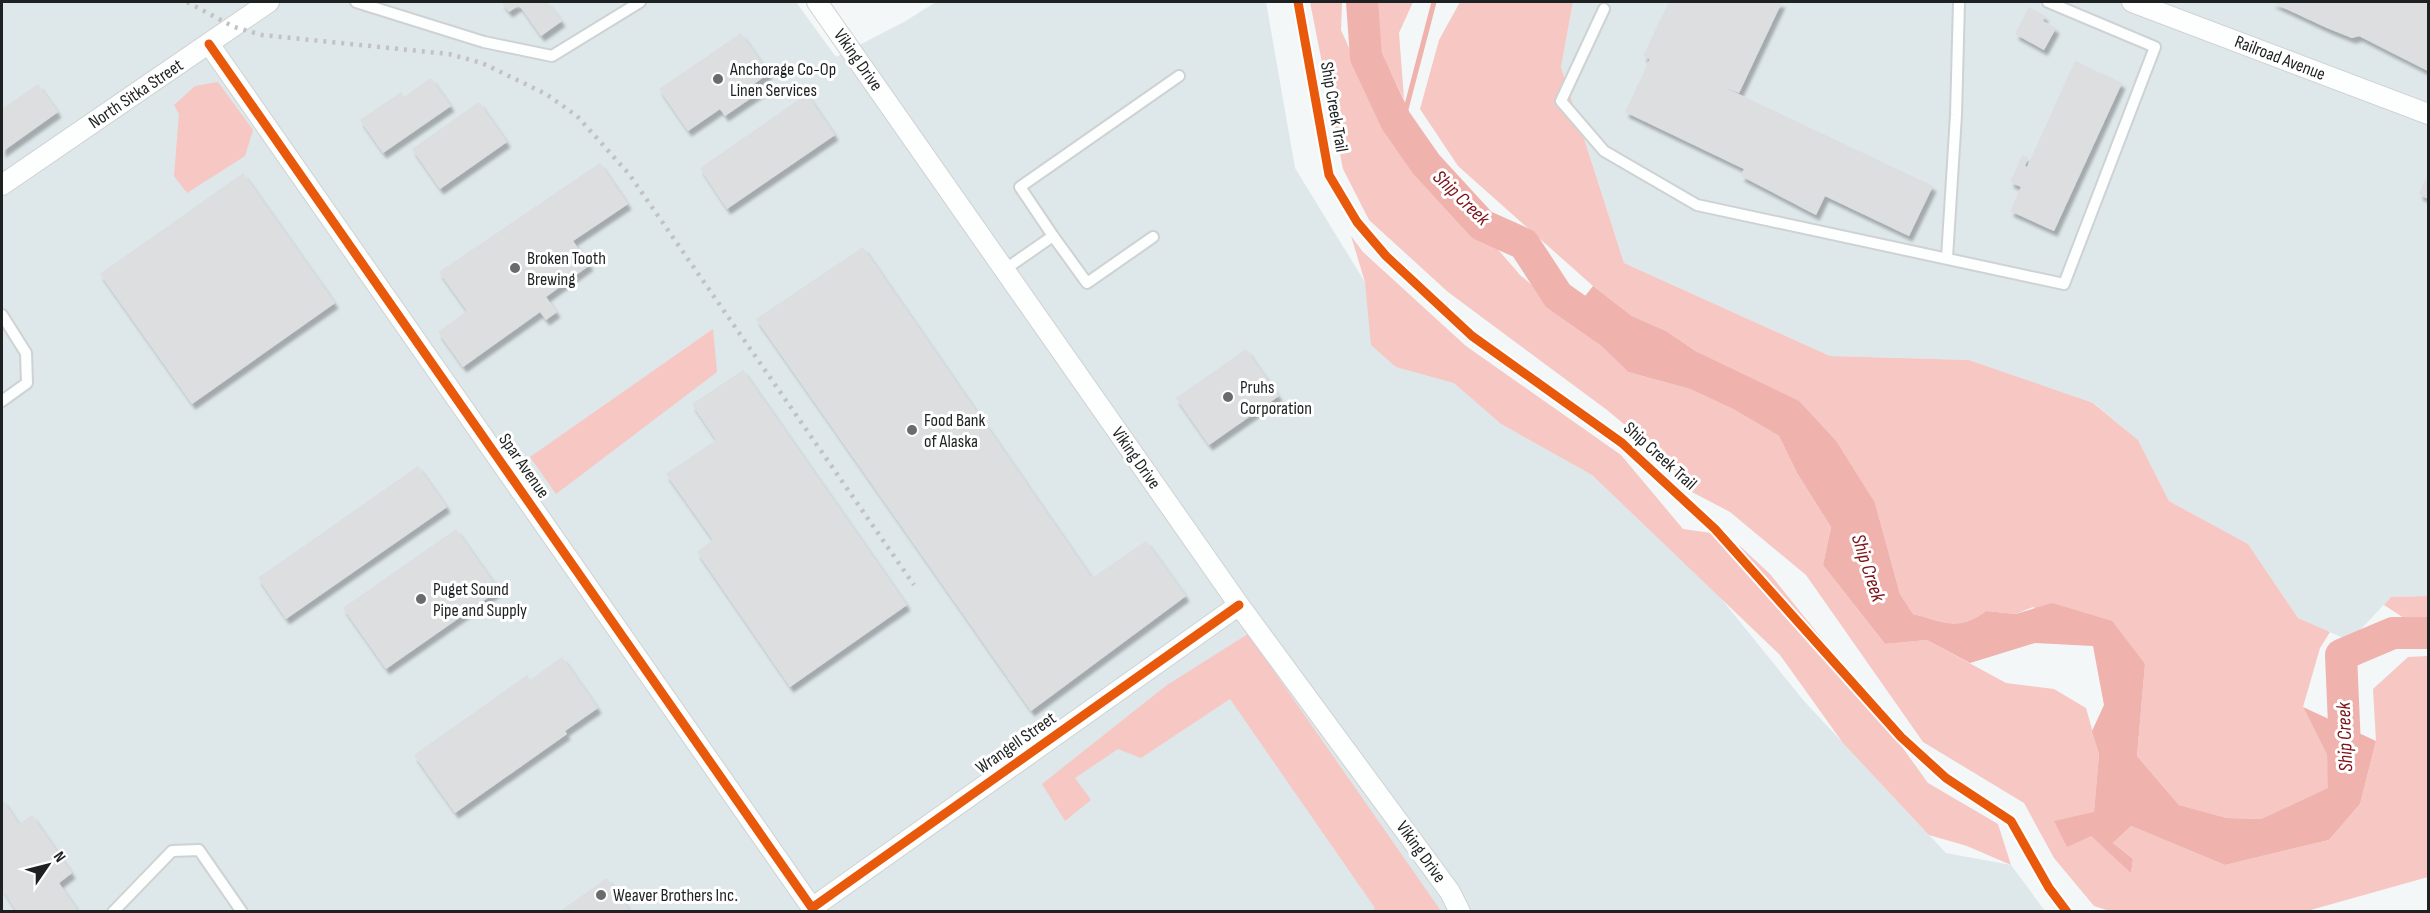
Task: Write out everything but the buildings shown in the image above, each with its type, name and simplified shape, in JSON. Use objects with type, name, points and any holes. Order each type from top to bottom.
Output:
[{"type":"street","name":"North Sitka Street","points":[[2,185],[269,2]]},
{"type":"street","name":"Viking Drive","points":[[817,2],[1239,605],[1450,892],[1461,912]]},
{"type":"street","name":"Railroad Avenue","points":[[2132,2],[2428,114]]},
{"type":"street","name":"Spar Avenue","points":[[209,44],[809,910]]},
{"type":"street","name":"Wrangell Street","points":[[809,910],[1239,605]]},
{"type":"lane","points":[[356,2],[484,42],[552,56],[640,2]]},
{"type":"lane","points":[[1947,258],[1956,115],[1959,2]]},
{"type":"lane","points":[[1604,9],[1561,101],[1604,151],[1697,205],[2064,284],[2155,47],[2048,2]]},
{"type":"lane","points":[[1153,237],[1087,283],[1020,187],[1179,76]]},
{"type":"lane","points":[[1004,270],[1053,236]]},
{"type":"lane","points":[[2,315],[26,353],[27,383],[2,401]]},
{"type":"lane","points":[[113,912],[172,851],[199,850],[242,912]]},
{"type":"shaded area","points":[[2,2],[796,2],[836,57],[904,22],[936,2],[1266,2],[1295,168],[1393,328],[1501,424],[1592,475],[1719,596],[1804,701],[1946,853],[2011,865],[2045,911],[2,912]]},
{"type":"shaded area","points":[[1310,2],[1342,2],[1341,30],[1377,110],[1432,186],[1488,238],[1521,276],[1570,315],[1628,372],[1690,389],[1733,409],[1779,436],[1797,473],[1831,527],[1823,565],[1885,644],[1927,640],[2006,683],[2054,689],[2086,708],[2099,754],[2094,813],[2055,821],[2091,836],[2131,872],[2133,859],[2113,843],[2131,826],[2225,865],[2329,840],[2360,804],[2376,741],[2373,689],[2408,657],[2428,656],[2428,877],[2307,911],[2113,912],[2094,906],[2054,858],[2024,803],[1923,742],[1806,575],[1730,512],[1690,491],[1666,459],[1607,410],[1448,292],[1369,220],[1343,169]]},
{"type":"shaded area","points":[[1376,2],[1413,2],[1399,33],[1404,99],[1377,45]]},
{"type":"shaded area","points":[[1460,2],[1573,2],[1561,67],[1624,263],[1830,356],[1969,360],[2093,403],[2138,440],[2169,501],[2248,544],[2298,618],[2330,632],[2320,648],[2303,707],[2327,755],[2329,788],[2261,819],[2227,818],[2179,805],[2137,756],[2145,664],[2033,607],[2016,614],[1986,611],[1959,623],[1943,622],[1913,614],[1900,594],[1875,503],[1697,352],[1666,331],[1632,316],[1593,286],[1458,166],[1420,109],[1439,40]]},
{"type":"shaded area","points":[[1573,2],[2428,2],[2428,596],[2391,597],[2350,641],[2298,618],[2248,544],[2169,501],[2138,440],[2095,404],[1969,360],[1830,356],[1624,263],[1561,67]]},
{"type":"shaded area","points":[[218,82],[253,130],[245,156],[187,193],[174,176],[179,114],[174,105],[195,86]]},
{"type":"shaded area","points":[[1351,236],[1363,252],[1466,346],[1621,455],[1683,529],[1718,534],[1741,547],[1770,574],[1843,665],[1928,783],[1998,824],[2011,865],[1967,846],[1929,835],[1843,743],[1780,655],[1592,475],[1501,424],[1454,383],[1396,367],[1371,345],[1365,282]]},
{"type":"shaded area","points":[[713,329],[717,372],[556,494],[530,457]]},
{"type":"shaded area","points":[[2428,596],[2428,617],[2407,620],[2384,605],[2391,597]]},
{"type":"shaded area","points":[[1248,634],[1441,911],[1372,911],[1375,908],[1230,699],[1141,758],[1118,749],[1075,778],[1091,800],[1065,821],[1042,784],[1167,685]]},
{"type":"water","points":[[1593,286],[1632,316],[1666,331],[1697,352],[1799,401],[1836,441],[1875,503],[1900,594],[1913,614],[1943,622],[1959,623],[1986,611],[2016,614],[2052,603],[2112,621],[2145,664],[2137,756],[2179,805],[2227,818],[2261,819],[2328,788],[2327,755],[2303,707],[2376,741],[2360,804],[2329,840],[2225,865],[2131,826],[2113,843],[2133,859],[2131,873],[2091,836],[2067,847],[2054,821],[2094,812],[2099,754],[2092,731],[2104,705],[2093,646],[2035,643],[1970,663],[1927,640],[1885,644],[1823,565],[1831,527],[1797,473],[1779,436],[1733,409],[1690,389],[1628,372],[1570,315]]},
{"type":"waterway","name":"Ship Creek","points":[[1362,2],[1366,57],[1396,121],[1426,164],[1482,225],[1524,244],[1558,296],[1611,333]]},
{"type":"waterway","points":[[1401,128],[1434,2]]},
{"type":"waterway","name":"Ship Creek","points":[[2346,770],[2341,655],[2393,633],[2428,633]]},
{"type":"railway","points":[[187,2],[234,27],[262,35],[449,54],[482,63],[546,94],[577,116],[629,174],[914,585]]},
{"type":"cycle path","name":"Ship Creek Trail","points":[[1298,2],[1329,175],[1357,222],[1386,256],[1472,336],[1622,443],[1715,529],[1901,737],[1946,778],[2011,821],[2049,888],[2067,912]]},
{"type":"cycle path","points":[[209,44],[812,908],[1239,605]]},
{"type":"place","name":"Anchorage Co-Op Linen Services","points":[[718,79]]},
{"type":"place","name":"Broken Tooth Brewing","points":[[515,268]]},
{"type":"place","name":"Pruhs Corporation","points":[[1228,397]]},
{"type":"place","name":"Food Bank of Alaska","points":[[912,430]]},
{"type":"place","name":"Puget Sound Pipe and Supply","points":[[421,599]]},
{"type":"place","name":"Weaver Brothers Inc.","points":[[601,895]]}]
